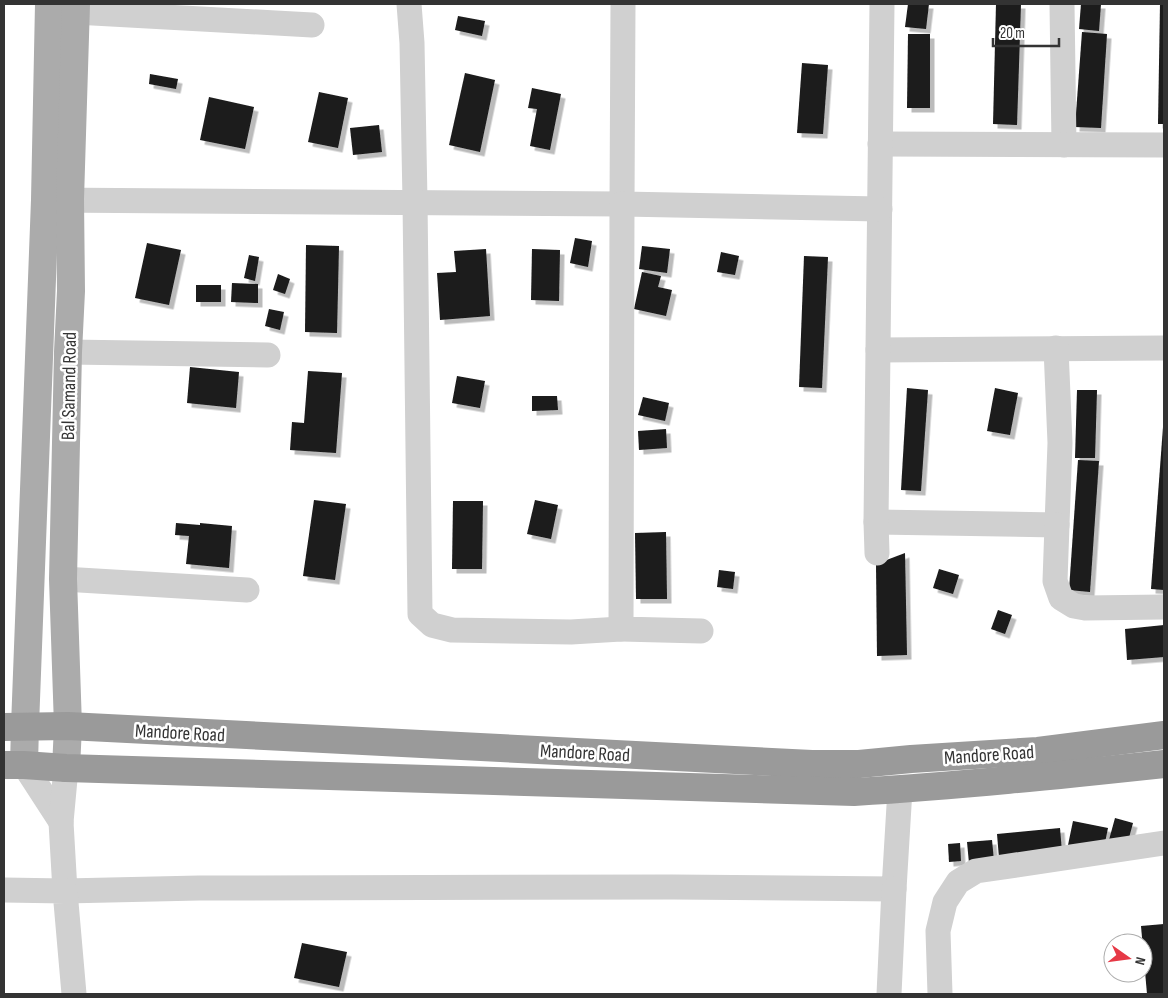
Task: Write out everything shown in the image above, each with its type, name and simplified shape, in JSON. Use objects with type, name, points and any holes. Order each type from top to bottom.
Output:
[{"type":"highway","name":"Mandore Road","points":[[14,727],[68,726],[812,764],[859,764],[1038,751],[1164,735]]},
{"type":"highway","name":"Mandore Road","points":[[14,765],[854,792],[1076,774],[1164,764]]},
{"type":"main road","name":"Bal Samand Road","points":[[49,4],[58,199],[71,292],[63,579],[68,726],[66,768]]},
{"type":"main road","name":"Bal Samand Road","points":[[14,765],[14,727],[75,8]]},
{"type":"street","points":[[409,4],[412,43],[415,201],[420,614],[432,624],[452,630],[571,632],[620,629],[701,631]]},
{"type":"street","points":[[620,629],[622,4]]},
{"type":"street","points":[[877,552],[882,4]]},
{"type":"street","points":[[1062,4],[1064,145]]},
{"type":"street","points":[[75,8],[312,25]]},
{"type":"street","points":[[880,144],[1164,145]]},
{"type":"street","points":[[58,199],[415,201],[880,209]]},
{"type":"street","points":[[1056,348],[1060,442],[1055,581],[1061,598],[1074,606],[1084,608],[1164,607]]},
{"type":"street","points":[[878,350],[1164,348]]},
{"type":"street","points":[[68,352],[268,355]]},
{"type":"street","points":[[876,522],[1057,525]]},
{"type":"street","points":[[63,579],[247,590]]},
{"type":"street","points":[[14,765],[61,822]]},
{"type":"street","points":[[66,768],[61,822],[74,994]]},
{"type":"street","points":[[889,994],[900,789]]},
{"type":"street","points":[[940,994],[938,931],[945,902],[958,882],[976,872],[1164,843]]},
{"type":"street","points":[[4,890],[248,888],[894,889]]},
{"type":"building","points":[[908,4],[929,4],[926,29],[905,27]]},
{"type":"building","points":[[996,4],[1021,4],[1017,125],[993,124]]},
{"type":"building","points":[[1081,4],[1101,4],[1099,31],[1079,29]]},
{"type":"building","points":[[1160,4],[1164,4],[1164,124],[1158,124]]},
{"type":"building","points":[[458,16],[485,21],[482,36],[455,30]]},
{"type":"building","points":[[1082,32],[1107,34],[1101,128],[1075,127]]},
{"type":"building","points":[[908,34],[930,34],[930,108],[907,108]]},
{"type":"building","points":[[802,63],[828,65],[823,134],[797,133]]},
{"type":"building","points":[[465,73],[495,80],[480,152],[449,145]]},
{"type":"building","points":[[150,74],[178,79],[176,89],[149,84]]},
{"type":"building","points":[[532,88],[561,94],[550,150],[530,146],[537,109],[528,108]]},
{"type":"building","points":[[319,92],[348,98],[338,148],[308,142]]},
{"type":"building","points":[[209,97],[254,107],[245,149],[200,140]]},
{"type":"building","points":[[379,125],[382,152],[353,155],[350,128]]},
{"type":"building","points":[[575,238],[592,241],[588,267],[570,263]]},
{"type":"building","points":[[147,243],[181,250],[169,305],[135,298]]},
{"type":"building","points":[[306,245],[339,246],[337,333],[305,332]]},
{"type":"building","points":[[642,246],[670,249],[667,273],[639,269]]},
{"type":"building","points":[[486,249],[490,316],[440,320],[437,273],[456,272],[454,251]]},
{"type":"building","points":[[532,249],[560,250],[559,301],[531,300]]},
{"type":"building","points":[[721,252],[739,256],[735,275],[717,272]]},
{"type":"building","points":[[249,255],[259,257],[255,281],[244,278]]},
{"type":"building","points":[[804,256],[828,257],[822,388],[799,387]]},
{"type":"building","points":[[642,272],[661,276],[658,287],[672,290],[666,316],[634,309]]},
{"type":"building","points":[[278,274],[290,279],[285,294],[273,290]]},
{"type":"building","points":[[232,283],[258,284],[258,303],[231,302]]},
{"type":"building","points":[[196,285],[221,285],[221,302],[196,302]]},
{"type":"building","points":[[269,309],[284,312],[280,330],[265,326]]},
{"type":"building","points":[[190,367],[239,372],[236,408],[187,403]]},
{"type":"building","points":[[308,371],[342,373],[336,453],[290,450],[292,422],[304,423]]},
{"type":"building","points":[[457,376],[485,381],[480,408],[452,403]]},
{"type":"building","points":[[907,388],[928,390],[921,491],[901,490]]},
{"type":"building","points":[[995,388],[1018,393],[1010,435],[987,431]]},
{"type":"building","points":[[1077,390],[1097,390],[1095,458],[1075,458]]},
{"type":"building","points":[[532,396],[557,396],[558,410],[532,411]]},
{"type":"building","points":[[643,397],[669,403],[665,421],[638,415]]},
{"type":"building","points":[[1164,427],[1164,590],[1151,589]]},
{"type":"building","points":[[666,429],[667,448],[639,450],[638,431]]},
{"type":"building","points":[[1078,460],[1099,461],[1090,592],[1069,590]]},
{"type":"building","points":[[314,500],[346,504],[335,580],[303,576]]},
{"type":"building","points":[[535,500],[558,505],[551,539],[527,534]]},
{"type":"building","points":[[453,501],[483,501],[482,569],[452,569]]},
{"type":"building","points":[[176,523],[232,526],[229,568],[186,564],[189,536],[175,535]]},
{"type":"building","points":[[666,532],[667,599],[636,599],[635,533]]},
{"type":"building","points":[[905,553],[907,655],[877,656],[876,564]]},
{"type":"building","points":[[939,569],[959,575],[953,594],[933,588]]},
{"type":"building","points":[[719,570],[735,572],[733,589],[717,587]]},
{"type":"building","points":[[998,610],[1012,615],[1005,634],[991,629]]},
{"type":"building","points":[[1164,625],[1164,657],[1127,660],[1125,629]]},
{"type":"building","points":[[1115,818],[1133,823],[1127,845],[1109,840]]},
{"type":"building","points":[[1073,821],[1108,828],[1103,852],[1068,845]]},
{"type":"building","points":[[1060,828],[1062,852],[999,858],[997,834]]},
{"type":"building","points":[[992,840],[994,861],[969,863],[967,842]]},
{"type":"building","points":[[960,843],[961,861],[949,862],[948,844]]},
{"type":"building","points":[[1164,924],[1164,994],[1147,994],[1146,983],[1153,983],[1153,933],[1142,933],[1141,926]]},
{"type":"building","points":[[302,943],[347,952],[339,987],[294,978]]}]
